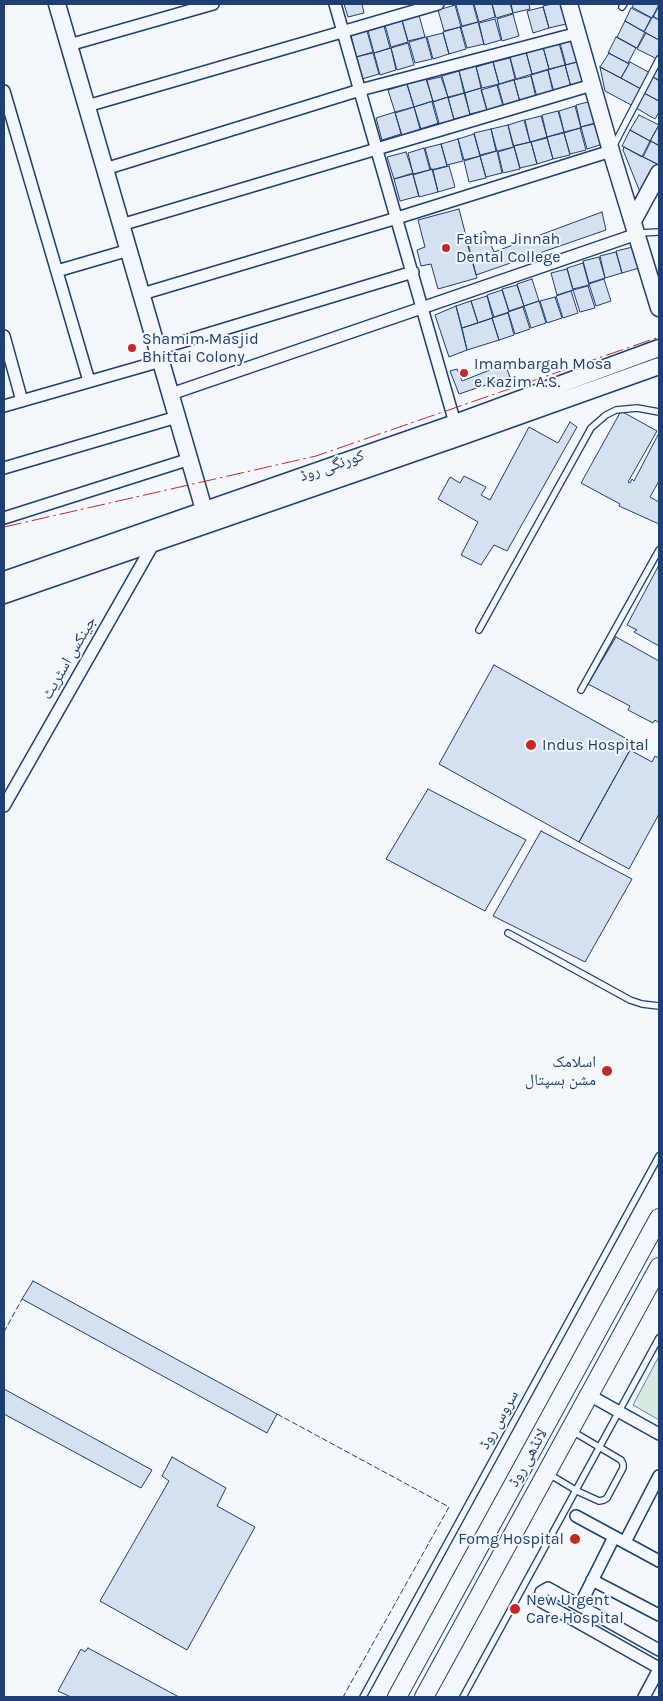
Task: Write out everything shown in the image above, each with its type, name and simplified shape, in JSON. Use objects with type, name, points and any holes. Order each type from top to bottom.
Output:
[{"type":"main road","points":[[57,4],[206,518]]},
{"type":"main road","points":[[569,4],[611,152],[659,308]]},
{"type":"main road","points":[[635,227],[659,173]]},
{"type":"main road","name":"کورنگی روڈ","points":[[458,430],[659,348]]},
{"type":"main road","name":"کورنگی روڈ","points":[[4,595],[154,542],[206,518],[458,430],[659,366]]},
{"type":"main road","name":"کورنگی روڈ","points":[[4,580],[162,526],[206,518]]},
{"type":"main road","name":"لانڈھی روڈ","points":[[397,1697],[659,1218]]},
{"type":"main road","name":"لانڈھی روڈ","points":[[424,1697],[659,1267]]},
{"type":"street","points":[[69,45],[213,4]]},
{"type":"street","points":[[335,4],[458,430]]},
{"type":"street","points":[[86,106],[438,4]]},
{"type":"street","points":[[105,168],[360,90],[578,33]]},
{"type":"street","points":[[121,225],[592,84]]},
{"type":"street","points":[[4,91],[89,381]]},
{"type":"street","points":[[142,294],[611,152]]},
{"type":"street","points":[[171,394],[423,307],[635,227]]},
{"type":"street","points":[[57,271],[128,250]]},
{"type":"street","points":[[4,406],[89,381],[159,355],[413,272]]},
{"type":"street","points":[[4,336],[7,360],[22,401]]},
{"type":"street","points":[[4,468],[178,417]]},
{"type":"street","points":[[4,518],[190,459]]},
{"type":"street","name":"جینکس اسٹریٹ","points":[[4,806],[162,526]]},
{"type":"street","points":[[589,1395],[659,1434]]},
{"type":"street","points":[[580,1605],[592,1580],[659,1476]]},
{"type":"street","points":[[576,1516],[659,1561]]},
{"type":"street","points":[[592,1580],[659,1615]]},
{"type":"street","points":[[644,1697],[659,1668],[542,1602],[539,1597],[541,1592],[548,1588],[659,1650]]},
{"type":"lane","points":[[611,152],[659,59]]},
{"type":"lane","points":[[635,227],[659,232]]},
{"type":"lane","points":[[479,630],[591,428],[606,415],[616,410],[637,408],[659,412]]},
{"type":"lane","points":[[581,690],[659,550]]},
{"type":"lane","points":[[508,933],[630,1000],[659,1006]]},
{"type":"lane","name":"سروس روڈ","points":[[363,1697],[659,1156]]},
{"type":"lane","points":[[463,1697],[659,1338]]},
{"type":"lane","points":[[547,1473],[577,1491],[599,1501],[607,1498],[619,1476],[623,1468],[621,1460],[570,1430]]},
{"type":"shaded area","points":[[659,1356],[659,1420],[633,1405]]},
{"type":"building","points":[[344,4],[362,4],[364,13],[348,17]]},
{"type":"building","points":[[473,4],[478,22],[462,26],[456,5]]},
{"type":"building","points":[[474,4],[492,4],[495,17],[479,22]]},
{"type":"building","points":[[492,4],[510,4],[513,13],[496,18]]},
{"type":"building","points":[[511,4],[529,4],[530,9],[513,13]]},
{"type":"building","points":[[560,4],[566,24],[549,28],[543,6]]},
{"type":"building","points":[[634,4],[659,4],[652,18],[632,7]]},
{"type":"building","points":[[455,5],[461,27],[444,31],[438,10]]},
{"type":"building","points":[[659,6],[659,20],[653,17]]},
{"type":"building","points":[[543,7],[549,28],[533,33],[527,11]]},
{"type":"building","points":[[631,8],[651,18],[644,32],[625,21]]},
{"type":"building","points":[[513,14],[519,36],[502,41],[497,19]]},
{"type":"building","points":[[419,15],[425,37],[408,41],[402,20]]},
{"type":"building","points":[[653,16],[659,20],[659,40],[644,32]]},
{"type":"building","points":[[495,19],[501,40],[484,45],[479,23]]},
{"type":"building","points":[[402,21],[408,42],[391,47],[385,25]]},
{"type":"building","points":[[625,21],[645,32],[637,48],[617,37]]},
{"type":"building","points":[[478,22],[484,44],[467,48],[461,27]]},
{"type":"building","points":[[384,26],[390,48],[374,53],[368,31]]},
{"type":"building","points":[[460,27],[466,49],[449,54],[443,32]]},
{"type":"building","points":[[367,31],[373,52],[356,57],[351,35]]},
{"type":"building","points":[[443,33],[449,54],[433,59],[427,37]]},
{"type":"building","points":[[646,33],[659,40],[659,56],[657,59],[637,49]]},
{"type":"building","points":[[426,37],[432,59],[415,63],[409,42]]},
{"type":"building","points":[[616,37],[636,48],[628,63],[608,53]]},
{"type":"building","points":[[577,38],[583,60],[566,65],[560,43]]},
{"type":"building","points":[[408,43],[414,65],[397,70],[391,48]]},
{"type":"building","points":[[559,43],[565,65],[549,69],[543,47]]},
{"type":"building","points":[[543,47],[549,69],[532,74],[526,52]]},
{"type":"building","points":[[391,48],[396,70],[380,75],[374,53]]},
{"type":"building","points":[[526,52],[532,74],[516,79],[510,57]]},
{"type":"building","points":[[373,53],[379,74],[362,79],[356,57]]},
{"type":"building","points":[[609,53],[629,64],[621,78],[600,67]]},
{"type":"building","points":[[510,58],[515,79],[499,84],[493,62]]},
{"type":"building","points":[[582,61],[588,82],[571,87],[565,65]]},
{"type":"building","points":[[493,62],[499,84],[482,88],[476,67]]},
{"type":"building","points":[[630,62],[650,73],[641,89],[621,78]]},
{"type":"building","points":[[565,65],[571,87],[554,92],[548,70]]},
{"type":"building","points":[[476,66],[481,88],[465,93],[459,71]]},
{"type":"building","points":[[659,66],[659,80],[653,77]]},
{"type":"building","points":[[600,67],[641,89],[633,106],[605,91]]},
{"type":"building","points":[[548,70],[553,92],[537,97],[531,75]]},
{"type":"building","points":[[459,71],[464,93],[448,97],[442,76]]},
{"type":"building","points":[[531,76],[536,98],[520,102],[514,80]]},
{"type":"building","points":[[441,77],[448,97],[433,102],[427,80]]},
{"type":"building","points":[[653,77],[659,81],[659,101],[644,93]]},
{"type":"building","points":[[426,79],[433,101],[414,107],[407,84]]},
{"type":"building","points":[[514,80],[520,102],[503,106],[497,85]]},
{"type":"building","points":[[407,84],[414,107],[395,112],[388,90]]},
{"type":"building","points":[[498,85],[504,107],[487,111],[481,90]]},
{"type":"building","points":[[481,88],[487,110],[470,114],[464,93]]},
{"type":"building","points":[[465,93],[470,115],[454,119],[448,98]]},
{"type":"building","points":[[644,93],[659,101],[659,112],[655,119],[636,108]]},
{"type":"building","points":[[448,97],[454,120],[438,124],[432,102]]},
{"type":"building","points":[[433,101],[439,123],[420,129],[414,107]]},
{"type":"building","points":[[592,101],[598,122],[581,127],[576,105]]},
{"type":"building","points":[[575,106],[581,128],[564,132],[559,111]]},
{"type":"building","points":[[414,107],[421,129],[402,135],[395,113]]},
{"type":"building","points":[[558,111],[564,132],[547,137],[542,115]]},
{"type":"building","points":[[395,112],[401,134],[382,140],[376,118]]},
{"type":"building","points":[[639,115],[659,125],[650,141],[630,130]]},
{"type":"building","points":[[541,116],[547,137],[530,142],[525,120]]},
{"type":"building","points":[[524,120],[530,142],[513,146],[508,125]]},
{"type":"building","points":[[598,123],[603,144],[587,149],[581,127]]},
{"type":"building","points":[[508,125],[514,147],[497,151],[491,129]]},
{"type":"building","points":[[659,125],[659,145],[650,141]]},
{"type":"building","points":[[580,128],[586,150],[570,154],[564,133]]},
{"type":"building","points":[[491,129],[496,151],[480,155],[474,133]]},
{"type":"building","points":[[630,130],[650,141],[642,157],[622,146]]},
{"type":"building","points":[[564,133],[570,155],[553,159],[547,137]]},
{"type":"building","points":[[474,134],[480,156],[464,160],[458,139]]},
{"type":"building","points":[[547,138],[553,159],[537,164],[531,142]]},
{"type":"building","points":[[458,139],[463,161],[447,165],[441,144]]},
{"type":"building","points":[[651,141],[659,146],[659,165],[643,157]]},
{"type":"building","points":[[531,142],[537,164],[520,168],[514,146]]},
{"type":"building","points":[[441,144],[447,166],[431,170],[425,148]]},
{"type":"building","points":[[514,147],[520,169],[503,173],[498,152]]},
{"type":"building","points":[[624,147],[659,165],[642,197],[623,150]]},
{"type":"building","points":[[424,148],[430,170],[413,174],[408,153]]},
{"type":"building","points":[[497,151],[502,173],[486,177],[480,156]]},
{"type":"building","points":[[406,152],[413,173],[394,179],[387,157]]},
{"type":"building","points":[[480,156],[486,178],[469,182],[464,161]]},
{"type":"building","points":[[449,166],[455,187],[438,192],[433,170]]},
{"type":"building","points":[[432,169],[438,192],[419,197],[413,175]]},
{"type":"building","points":[[413,174],[419,196],[400,201],[394,179]]},
{"type":"building","points":[[459,209],[477,278],[438,289],[431,264],[421,266],[417,250],[425,247],[418,220]]},
{"type":"building","points":[[602,212],[606,230],[476,275],[466,239],[485,231],[494,252]]},
{"type":"building","points":[[633,247],[639,268],[622,273],[616,251]]},
{"type":"building","points":[[616,252],[622,273],[605,278],[600,256]]},
{"type":"building","points":[[599,257],[605,278],[589,283],[583,261]]},
{"type":"building","points":[[583,263],[589,285],[573,289],[567,268]]},
{"type":"building","points":[[567,269],[573,290],[557,295],[551,273]]},
{"type":"building","points":[[532,279],[539,301],[524,306],[517,284]]},
{"type":"building","points":[[604,279],[611,301],[596,306],[589,284]]},
{"type":"building","points":[[517,285],[524,306],[509,311],[502,289]]},
{"type":"building","points":[[588,286],[595,308],[580,312],[573,290]]},
{"type":"building","points":[[502,290],[509,312],[494,317],[487,295]]},
{"type":"building","points":[[571,291],[578,313],[563,318],[556,296]]},
{"type":"building","points":[[487,296],[493,318],[478,323],[471,301]]},
{"type":"building","points":[[555,297],[562,318],[547,323],[540,301]]},
{"type":"building","points":[[471,301],[478,323],[462,328],[456,306]]},
{"type":"building","points":[[539,301],[546,323],[531,328],[524,306]]},
{"type":"building","points":[[456,306],[467,350],[449,357],[435,315]]},
{"type":"building","points":[[523,307],[530,329],[515,334],[508,312]]},
{"type":"building","points":[[508,313],[514,335],[499,340],[492,318]]},
{"type":"building","points":[[492,318],[499,340],[467,350],[462,328]]},
{"type":"building","points":[[505,364],[510,377],[459,394],[450,371],[457,369],[462,381]]},
{"type":"building","points":[[621,411],[657,431],[628,482],[630,483],[632,479],[634,481],[659,433],[659,481],[650,497],[659,502],[659,524],[619,506],[620,504],[581,483]]},
{"type":"building","points":[[570,422],[577,427],[507,551],[494,545],[481,565],[461,555],[478,522],[438,499],[450,477],[460,483],[464,476],[486,487],[481,495],[490,500],[529,427],[558,443]]},
{"type":"building","points":[[659,565],[659,646],[634,632],[637,630],[627,625]]},
{"type":"building","points":[[616,637],[659,661],[659,723],[655,720],[653,723],[628,710],[630,706],[588,684]]},
{"type":"building","points":[[494,665],[634,743],[579,842],[439,764]]},
{"type":"building","points":[[630,750],[652,762],[655,756],[659,758],[659,814],[629,869],[579,842]]},
{"type":"building","points":[[428,789],[526,840],[485,911],[386,859]]},
{"type":"building","points":[[541,831],[632,879],[585,962],[493,916]]},
{"type":"building","points":[[33,1281],[277,1414],[267,1433],[22,1299]]},
{"type":"building","points":[[4,1389],[152,1470],[141,1488],[4,1414]]},
{"type":"building","points":[[172,1457],[226,1488],[217,1506],[255,1527],[187,1650],[100,1601],[169,1481],[162,1476]]},
{"type":"building","points":[[88,1648],[179,1697],[71,1697],[58,1691],[81,1649],[85,1652]]},
{"type":"fence","points":[[4,1332],[22,1299]]},
{"type":"fence","points":[[277,1414],[449,1507],[343,1697]]},
{"type":"power","points":[[4,527],[316,456],[659,337]]},
{"type":"place","name":"Fatima Jinnah Dental College","points":[[446,248]]},
{"type":"place","name":"Shamim Masjid Bhittai Colony","points":[[132,348]]},
{"type":"place","name":"Imambargah Mosa e Kazim A.S.","points":[[464,373]]},
{"type":"place","name":"Indus Hospital","points":[[531,745]]},
{"type":"place","name":"اسلامک مشن ہسپتال","points":[[607,1071]]},
{"type":"place","name":"Fomg Hospital","points":[[575,1539]]},
{"type":"place","name":"New Urgent Care Hospital","points":[[515,1609]]}]
